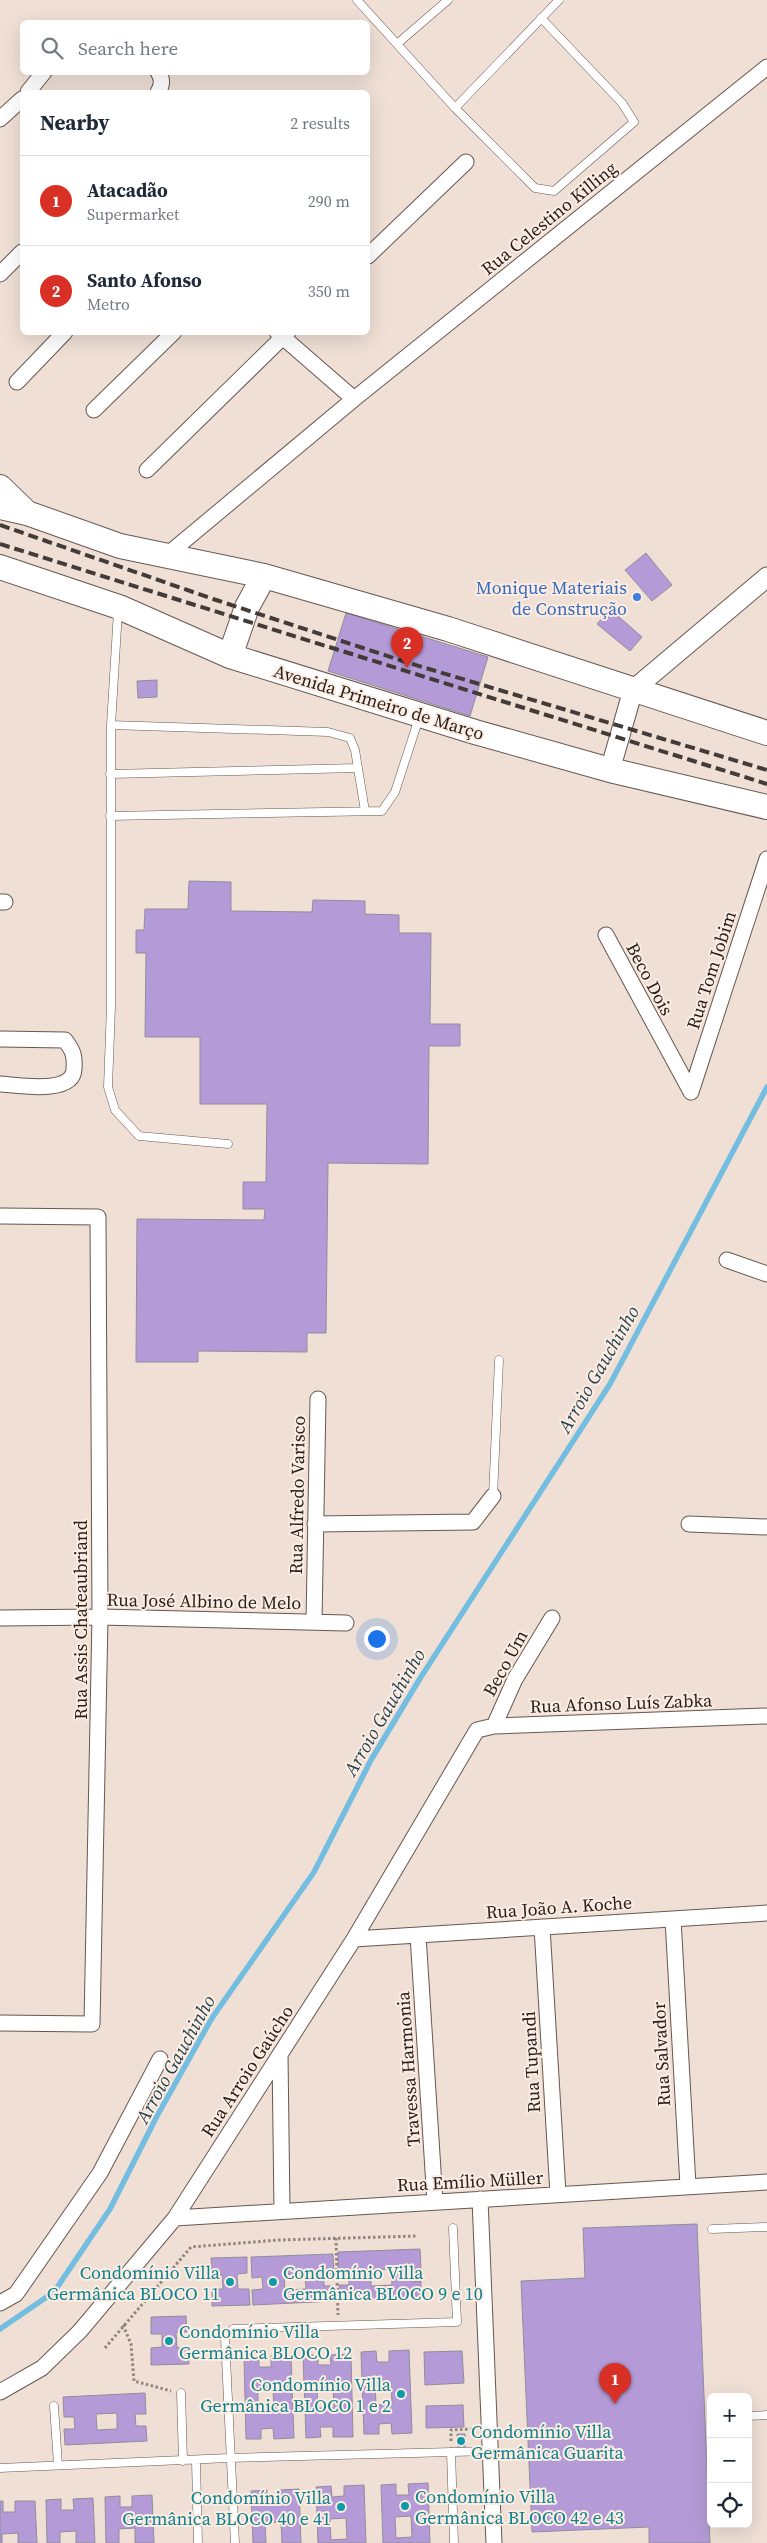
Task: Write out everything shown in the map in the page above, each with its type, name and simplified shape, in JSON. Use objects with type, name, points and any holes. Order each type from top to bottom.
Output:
[{"type":"main road","points":[[0,487],[27,513]]},
{"type":"main road","points":[[0,507],[27,513],[120,546],[264,576],[467,635],[767,733]]},
{"type":"main road","name":"Avenida Primeiro de Março","points":[[0,567],[119,607],[230,656],[420,715],[610,770],[767,807]]},
{"type":"main road","points":[[230,656],[247,607],[264,576]]},
{"type":"street","name":"Rua Celestino Killing","points":[[167,555],[354,399],[767,67]]},
{"type":"street","points":[[30,90],[42,75]]},
{"type":"street","points":[[160,75],[162,87],[160,90]]},
{"type":"street","points":[[0,119],[20,101]]},
{"type":"street","points":[[370,254],[466,162]]},
{"type":"street","points":[[0,274],[20,254]]},
{"type":"street","points":[[17,382],[62,335]]},
{"type":"street","points":[[94,410],[171,335]]},
{"type":"street","points":[[147,470],[282,335]]},
{"type":"street","points":[[284,335],[354,399]]},
{"type":"street","points":[[610,770],[633,690],[767,577]]},
{"type":"street","name":"Rua Tom Jobim","points":[[691,1092],[767,859]]},
{"type":"street","name":"Beco Dois","points":[[606,935],[691,1092]]},
{"type":"street","points":[[0,1039],[65,1040],[75,1053],[74,1072],[70,1080],[65,1083],[52,1086],[0,1084]]},
{"type":"street","name":"Rua Assis Chateaubriand","points":[[0,1216],[98,1217],[100,1617],[92,2024],[0,2023]]},
{"type":"street","points":[[727,1260],[767,1274]]},
{"type":"street","name":"Rua Alfredo Varisco","points":[[314,1622],[318,1399]]},
{"type":"street","points":[[315,1524],[473,1522],[493,1496]]},
{"type":"street","points":[[689,1524],[767,1527]]},
{"type":"street","name":"Rua José Albino de Melo","points":[[0,1618],[100,1617],[346,1623]]},
{"type":"street","name":"Beco Um","points":[[494,1726],[515,1679],[552,1618]]},
{"type":"street","name":"Rua Afonso Luís Zabka","points":[[477,1730],[494,1726],[767,1716]]},
{"type":"street","name":"Rua Arroio Gaúcho","points":[[0,2392],[42,2368],[80,2332],[175,2218],[354,1939],[477,1730]]},
{"type":"street","name":"Rua João A. Koche","points":[[354,1939],[767,1913]]},
{"type":"street","name":"Rua Salvador","points":[[672,1919],[688,2186]]},
{"type":"street","name":"Rua Tupandi","points":[[542,1927],[558,2194]]},
{"type":"street","name":"Travessa Harmonia","points":[[418,1935],[435,2202]]},
{"type":"street","points":[[280,2054],[282,2211]]},
{"type":"street","points":[[0,2303],[16,2294],[100,2173],[160,2059]]},
{"type":"street","name":"Rua Emílio Müller","points":[[175,2218],[767,2182]]},
{"type":"street","points":[[480,2199],[494,2543]]},
{"type":"lane","points":[[356,0],[455,108],[535,188],[554,191],[634,122],[622,103],[542,18]]},
{"type":"lane","points":[[397,44],[448,0]]},
{"type":"lane","points":[[455,108],[559,0]]},
{"type":"lane","points":[[119,607],[111,725],[111,1006],[108,1087],[115,1110],[139,1136],[228,1144]]},
{"type":"lane","points":[[110,816],[382,811],[396,792],[420,715]]},
{"type":"lane","points":[[111,725],[328,732],[350,738],[355,750],[365,811]]},
{"type":"lane","points":[[110,774],[358,768]]},
{"type":"lane","points":[[493,1496],[499,1360]]},
{"type":"lane","points":[[712,2229],[767,2227]]},
{"type":"lane","points":[[235,2543],[229,2458],[225,2338],[234,2329],[457,2322],[453,2228]]},
{"type":"lane","points":[[181,2394],[183,2461]]},
{"type":"lane","points":[[54,2406],[58,2465]]},
{"type":"lane","points":[[752,2416],[767,2415]]},
{"type":"lane","points":[[0,2468],[229,2458],[490,2451]]},
{"type":"lane","points":[[451,2452],[454,2543]]},
{"type":"lane","points":[[196,2460],[198,2543]]},
{"type":"path","points":[[105,2348],[159,2287],[191,2247],[336,2238],[417,2236]]},
{"type":"path","points":[[336,2238],[338,2326]]},
{"type":"path","points":[[124,2325],[130,2344],[134,2381],[181,2394]]},
{"type":"path","points":[[451,2452],[451,2430],[489,2428]]},
{"type":"building","points":[[646,553],[672,585],[652,601],[625,570]]},
{"type":"building","points":[[610,609],[642,637],[630,651],[597,624]]},
{"type":"building","points":[[346,613],[488,657],[470,716],[328,671]]},
{"type":"building","points":[[157,680],[157,697],[138,698],[137,681]]},
{"type":"building","points":[[189,881],[231,882],[231,911],[312,912],[313,900],[365,901],[365,914],[399,915],[399,933],[431,933],[430,1024],[460,1024],[460,1046],[429,1046],[428,1164],[328,1163],[326,1333],[307,1333],[307,1352],[198,1351],[198,1362],[136,1362],[137,1219],[264,1220],[265,1209],[243,1209],[243,1182],[266,1182],[267,1104],[200,1104],[200,1037],[145,1037],[146,953],[136,953],[136,930],[144,930],[145,909],[188,909]]},
{"type":"building","points":[[697,2224],[707,2469],[707,2528],[709,2528],[710,2543],[649,2543],[649,2527],[532,2532],[521,2281],[585,2278],[583,2228]]},
{"type":"building","points":[[420,2249],[421,2269],[410,2269],[411,2282],[421,2281],[421,2296],[340,2300],[339,2285],[349,2285],[349,2272],[338,2273],[338,2252]],"holes":[[[391,2269],[392,2285],[371,2286],[371,2270]]]},
{"type":"building","name":"Condomínio Villa Germânica BLOCO 9 e 10","points":[[333,2254],[334,2274],[324,2274],[324,2286],[334,2286],[335,2301],[253,2305],[252,2290],[263,2289],[262,2277],[252,2278],[251,2257]],"holes":[[[305,2273],[306,2289],[285,2290],[284,2275]]]},
{"type":"building","name":"Condomínio Villa Germânica BLOCO 11","points":[[247,2257],[247,2273],[237,2274],[238,2289],[249,2289],[250,2305],[212,2306],[212,2289],[223,2289],[222,2275],[212,2275],[211,2258]]},
{"type":"building","name":"Condomínio Villa Germânica BLOCO 12","points":[[186,2316],[187,2332],[176,2332],[177,2348],[188,2347],[189,2364],[151,2365],[151,2348],[162,2347],[162,2334],[151,2334],[151,2317]]},
{"type":"building","name":"Condomínio Villa Germânica BLOCO 1 e 2","points":[[409,2350],[412,2433],[392,2434],[391,2423],[379,2424],[379,2434],[364,2434],[361,2352],[376,2351],[377,2362],[389,2362],[389,2351]],"holes":[[[391,2383],[392,2404],[376,2405],[375,2384]]]},
{"type":"building","points":[[462,2351],[464,2383],[425,2385],[424,2352]]},
{"type":"building","points":[[351,2354],[353,2437],[333,2437],[333,2427],[320,2427],[321,2437],[306,2438],[303,2355],[318,2355],[318,2365],[331,2365],[330,2355]],"holes":[[[333,2387],[334,2408],[318,2408],[317,2388]]]},
{"type":"building","points":[[271,2356],[291,2356],[294,2438],[274,2439],[273,2428],[261,2429],[261,2439],[246,2439],[244,2357],[259,2357],[259,2367],[271,2367]],"holes":[[[258,2389],[273,2389],[274,2409],[258,2410]]]},
{"type":"building","points":[[145,2393],[146,2414],[135,2414],[136,2426],[146,2426],[147,2441],[65,2445],[64,2429],[75,2429],[74,2417],[64,2417],[63,2397]],"holes":[[[117,2413],[117,2429],[97,2430],[96,2414]]]},
{"type":"building","points":[[463,2405],[464,2427],[426,2428],[426,2406]]},
{"type":"building","name":"Condomínio Villa Germânica Guarita","points":[[457,2434],[465,2434],[465,2447],[458,2447]]},
{"type":"building","name":"Condomínio Villa Germânica BLOCO 42 e 43","points":[[428,2483],[430,2543],[383,2543],[381,2485],[396,2484],[396,2495],[409,2495],[408,2484]],"holes":[[[411,2516],[412,2537],[396,2538],[395,2517]]]},
{"type":"building","name":"Condomínio Villa Germânica BLOCO 40 e 41","points":[[364,2485],[366,2543],[318,2543],[316,2487],[331,2486],[332,2497],[344,2496],[344,2486]],"holes":[[[346,2518],[347,2539],[331,2540],[330,2519]]]},
{"type":"building","points":[[299,2489],[301,2543],[282,2543],[281,2522],[265,2523],[266,2543],[253,2543],[251,2491],[267,2490],[267,2501],[279,2501],[279,2490]]},
{"type":"building","points":[[152,2495],[154,2543],[135,2543],[135,2528],[119,2529],[119,2543],[106,2543],[105,2497],[120,2496],[120,2507],[132,2507],[132,2496]]},
{"type":"building","points":[[93,2498],[95,2543],[76,2543],[76,2531],[60,2532],[60,2543],[47,2543],[46,2500],[61,2499],[61,2510],[74,2510],[73,2499]]},
{"type":"building","points":[[0,2501],[3,2501],[3,2512],[15,2512],[15,2501],[35,2501],[37,2543],[18,2543],[18,2533],[2,2534],[2,2543],[0,2543]]},
{"type":"waterway","name":"Arroio Gauchinho","points":[[0,2329],[54,2292],[110,2209],[157,2116],[212,2018],[314,1872],[371,1760],[419,1680],[610,1384],[767,1087]]},
{"type":"railway","points":[[0,525],[216,600],[409,663],[767,770]]},
{"type":"railway","points":[[0,544],[767,784]]},
{"type":"place","name":"Monique Materiais de Construção","points":[[637,597]]},
{"type":"place","name":"Santo Afonso","points":[[407,668]]},
{"type":"place","name":"Condomínio Villa Germânica BLOCO 11","points":[[230,2282]]},
{"type":"place","name":"Condomínio Villa Germânica BLOCO 9 e 10","points":[[273,2282]]},
{"type":"place","name":"Condomínio Villa Germânica BLOCO 12","points":[[169,2341]]},
{"type":"place","name":"Condomínio Villa Germânica BLOCO 1 e 2","points":[[401,2394]]},
{"type":"place","name":"Atacadão","points":[[615,2404]]},
{"type":"place","name":"Condomínio Villa Germânica Guarita","points":[[461,2441]]},
{"type":"place","name":"Condomínio Villa Germânica BLOCO 42 e 43","points":[[405,2506]]},
{"type":"place","name":"Condomínio Villa Germânica BLOCO 40 e 41","points":[[341,2507]]}]
